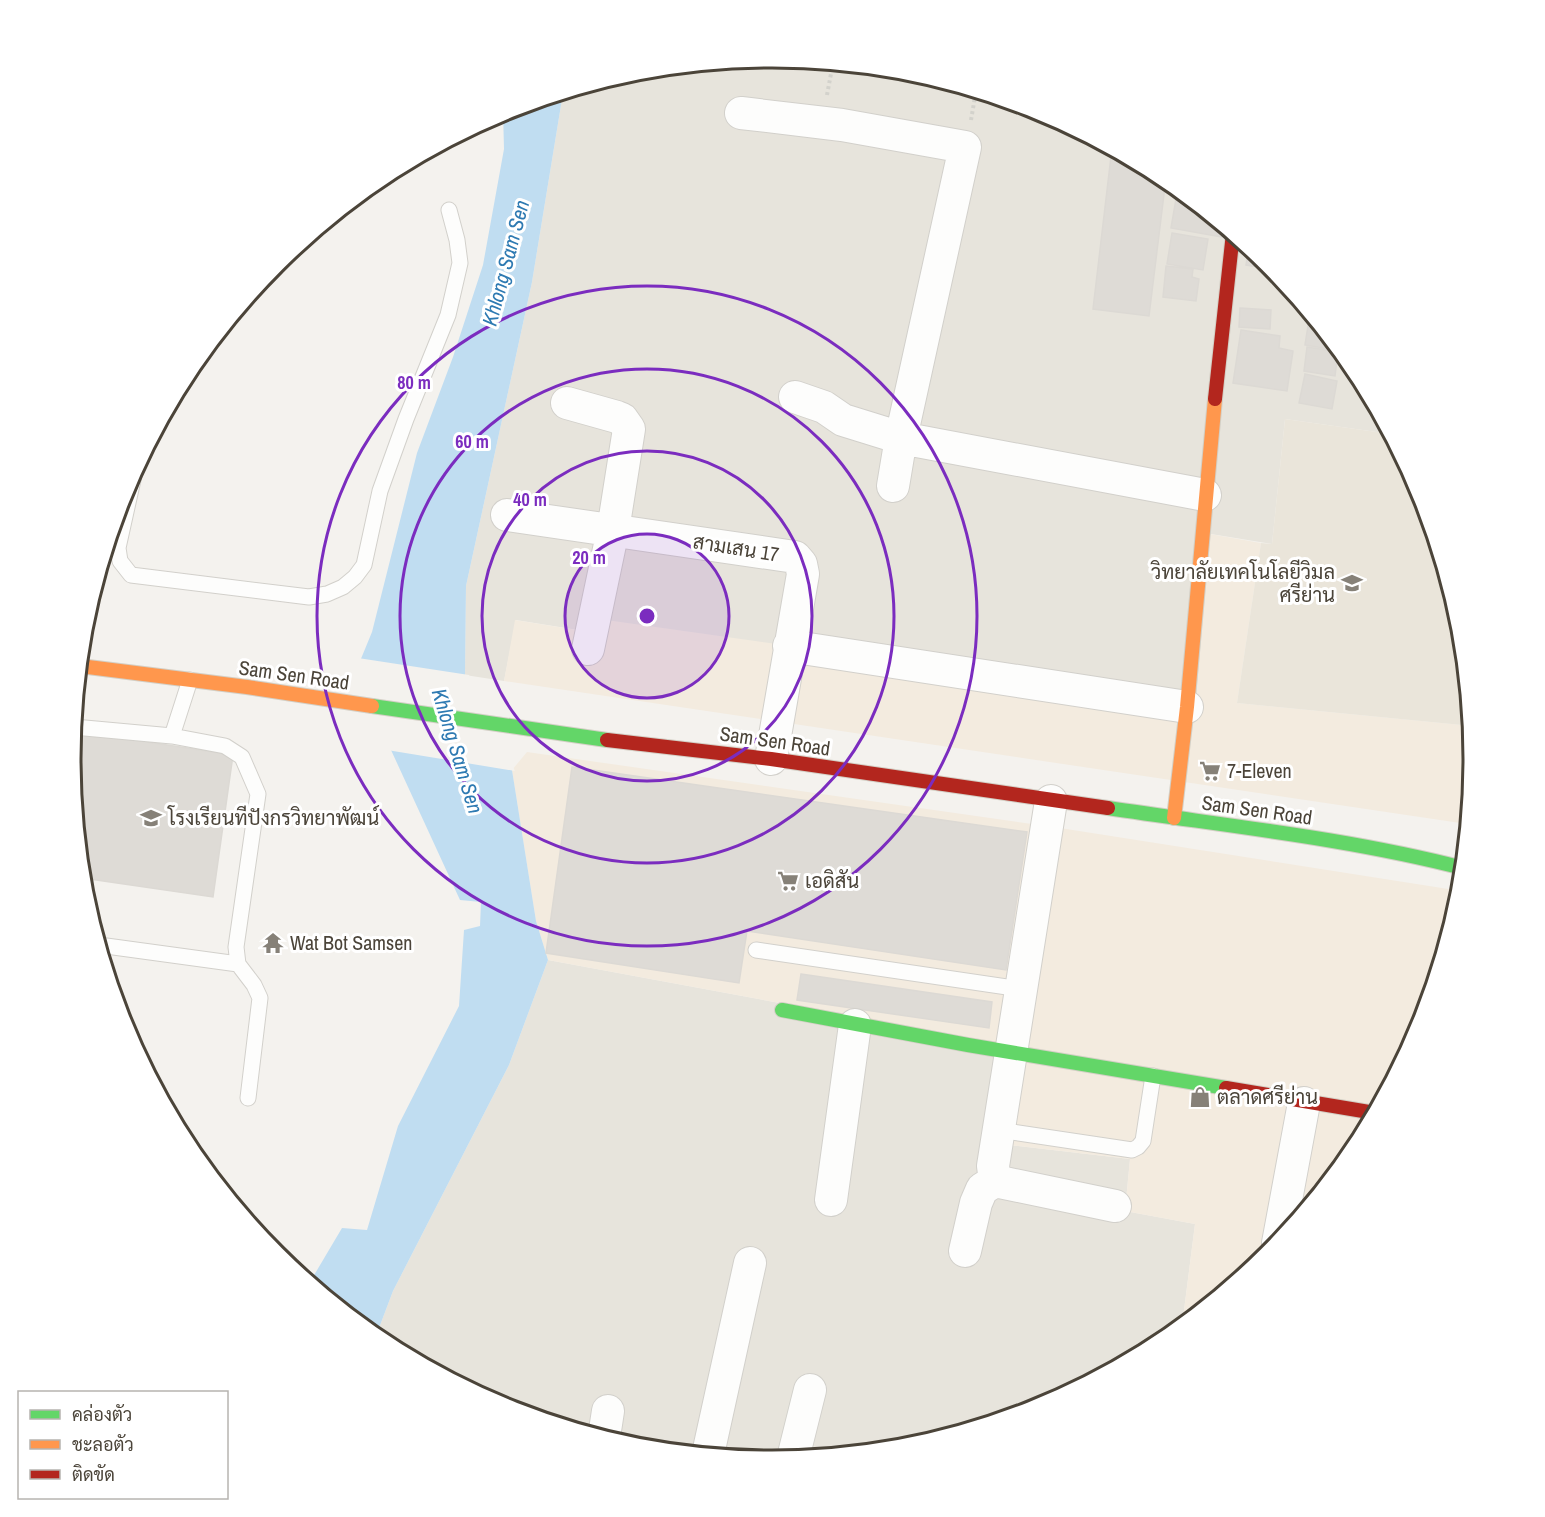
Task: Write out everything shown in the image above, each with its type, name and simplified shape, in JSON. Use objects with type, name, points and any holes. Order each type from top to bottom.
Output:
[{"type":"main road","points":[[1174,818],[1187,707],[1205,495],[1232,243]]},
{"type":"main road","name":"Sam Sen Road","points":[[87,667],[346,702],[557,734],[771,759],[1286,833],[1404,852],[1455,866]]},
{"type":"main road","points":[[782,1010],[1011,1053],[1366,1112]]},
{"type":"street","points":[[741,113],[842,125],[965,147],[901,438],[893,486]]},
{"type":"street","points":[[795,397],[824,407],[843,420],[901,438],[1205,495]]},
{"type":"street","points":[[567,403],[617,417],[629,429],[613,530],[588,649]]},
{"type":"street","name":"สามเสน 17","points":[[507,515],[795,557],[801,564],[803,574],[771,759]]},
{"type":"street","points":[[789,646],[1187,707]]},
{"type":"street","points":[[995,1181],[993,1166],[1051,801]]},
{"type":"street","points":[[831,1200],[855,1025]]},
{"type":"street","points":[[1281,1225],[1304,1103]]},
{"type":"street","points":[[965,1251],[976,1203],[982,1189],[995,1181],[1114,1206]]},
{"type":"street","points":[[710,1446],[750,1263]]},
{"type":"street","points":[[795,1449],[810,1390]]},
{"type":"lane","points":[[124,519],[118,548],[120,561],[131,575],[309,597],[327,594],[343,587],[355,577],[364,565],[380,491],[387,470],[448,315],[460,263],[449,210]]},
{"type":"lane","points":[[172,736],[190,680]]},
{"type":"lane","points":[[82,728],[172,736],[225,746],[242,757],[258,794],[236,938],[238,964],[254,985],[260,998],[248,1098]]},
{"type":"lane","points":[[108,946],[238,964]]},
{"type":"lane","points":[[756,950],[1020,989]]},
{"type":"lane","points":[[999,1130],[1132,1150],[1143,1141],[1153,1076]]},
{"type":"shaded area","points":[[772,68],[863,73],[951,91],[995,104],[1078,139],[1156,184],[1228,239],[1292,303],[1347,375],[1381,433],[1285,419],[1272,544],[1211,534],[1196,704],[584,631],[516,620],[504,681],[465,675],[466,586],[532,282],[562,101],[594,91],[682,73]]},
{"type":"shaded area","name":"วิทยาลัยเทคโนโลยีวิมล ศรีย่าน","points":[[1285,419],[1381,433],[1411,494],[1440,580],[1458,668],[1462,725],[1237,703],[1261,543],[1272,544]]},
{"type":"shaded area","points":[[1210,534],[1261,543],[1237,703],[1462,725],[1462,723],[1464,758],[1460,823],[504,681],[515,620],[583,631],[585,617],[1196,703]]},
{"type":"shaded area","points":[[527,752],[1060,828],[1451,889],[1427,981],[1411,1023],[1371,1104],[1321,1179],[1292,1214],[1228,1278],[1184,1314],[1195,1224],[1125,1211],[1130,1159],[1009,1145],[1023,1048],[548,960],[536,921],[512,770]]},
{"type":"shaded area","points":[[548,960],[1023,1048],[1009,1145],[1130,1159],[1125,1211],[1195,1224],[1184,1314],[1118,1357],[1037,1397],[951,1426],[863,1444],[772,1450],[682,1444],[594,1426],[550,1413],[467,1378],[427,1357],[380,1326],[393,1291],[509,1065]]},
{"type":"water","name":"Khlong Sam Sen","points":[[562,101],[532,282],[466,586],[465,675],[512,770],[536,921],[548,960],[509,1065],[393,1291],[380,1326],[314,1275],[342,1228],[367,1230],[398,1126],[459,1006],[464,930],[480,926],[481,902],[460,900],[391,750],[358,666],[372,632],[417,453],[453,357],[483,265],[504,149],[503,122]]},
{"type":"pier","points":[[358,658],[469,675],[515,771],[387,750],[355,667]]},
{"type":"building","points":[[1111,156],[1165,190],[1149,316],[1093,309]]},
{"type":"building","points":[[1176,199],[1222,234],[1221,237],[1171,228]]},
{"type":"building","points":[[1172,233],[1208,239],[1203,270],[1167,264]]},
{"type":"building","points":[[1247,257],[1257,267],[1246,265]]},
{"type":"building","points":[[1166,266],[1193,269],[1192,277],[1199,279],[1196,301],[1163,297]]},
{"type":"building","points":[[1240,308],[1271,310],[1270,329],[1239,327]]},
{"type":"building","points":[[1308,323],[1329,349],[1305,345]]},
{"type":"building","points":[[1241,330],[1280,336],[1279,348],[1293,351],[1287,391],[1233,383]]},
{"type":"building","points":[[1307,347],[1330,351],[1337,361],[1335,376],[1304,371]]},
{"type":"building","points":[[1305,374],[1337,381],[1332,409],[1299,403]]},
{"type":"building","name":"โรงเรียนทีปังกรวิทยาพัฒน์","points":[[82,732],[233,755],[213,897],[93,879],[83,804]]},
{"type":"building","name":"เอดิสัน","points":[[572,767],[1027,832],[1006,970],[747,931],[739,983],[546,953]]},
{"type":"building","points":[[801,974],[992,1002],[989,1028],[797,1000]]},
{"type":"traffic: fast","points":[[372,706],[607,740]]},
{"type":"traffic: fast","points":[[1108,808],[1375,848],[1455,866]]},
{"type":"traffic: fast","points":[[782,1010],[968,1045],[1226,1088]]},
{"type":"traffic: slow","points":[[1174,818],[1187,707],[1215,399]]},
{"type":"traffic: slow","points":[[87,667],[247,687],[372,706]]},
{"type":"traffic: jam","points":[[1215,399],[1232,243]]},
{"type":"traffic: jam","points":[[607,740],[771,759],[1108,808]]},
{"type":"traffic: jam","points":[[1226,1088],[1366,1112]]},
{"type":"place","name":"วิทยาลัยเทคโนโลยีวิมล ศรีย่าน","points":[[1352,583]]},
{"type":"place","name":"7-Eleven","points":[[1210,771]]},
{"type":"place","name":"โรงเรียนทีปังกรวิทยาพัฒน์","points":[[151,818]]},
{"type":"place","name":"เอดิสัน","points":[[788,881]]},
{"type":"place","name":"Wat Bot Samsen","points":[[273,943]]},
{"type":"place","name":"ตลาดศรีย่าน","points":[[1200,1097]]}]
